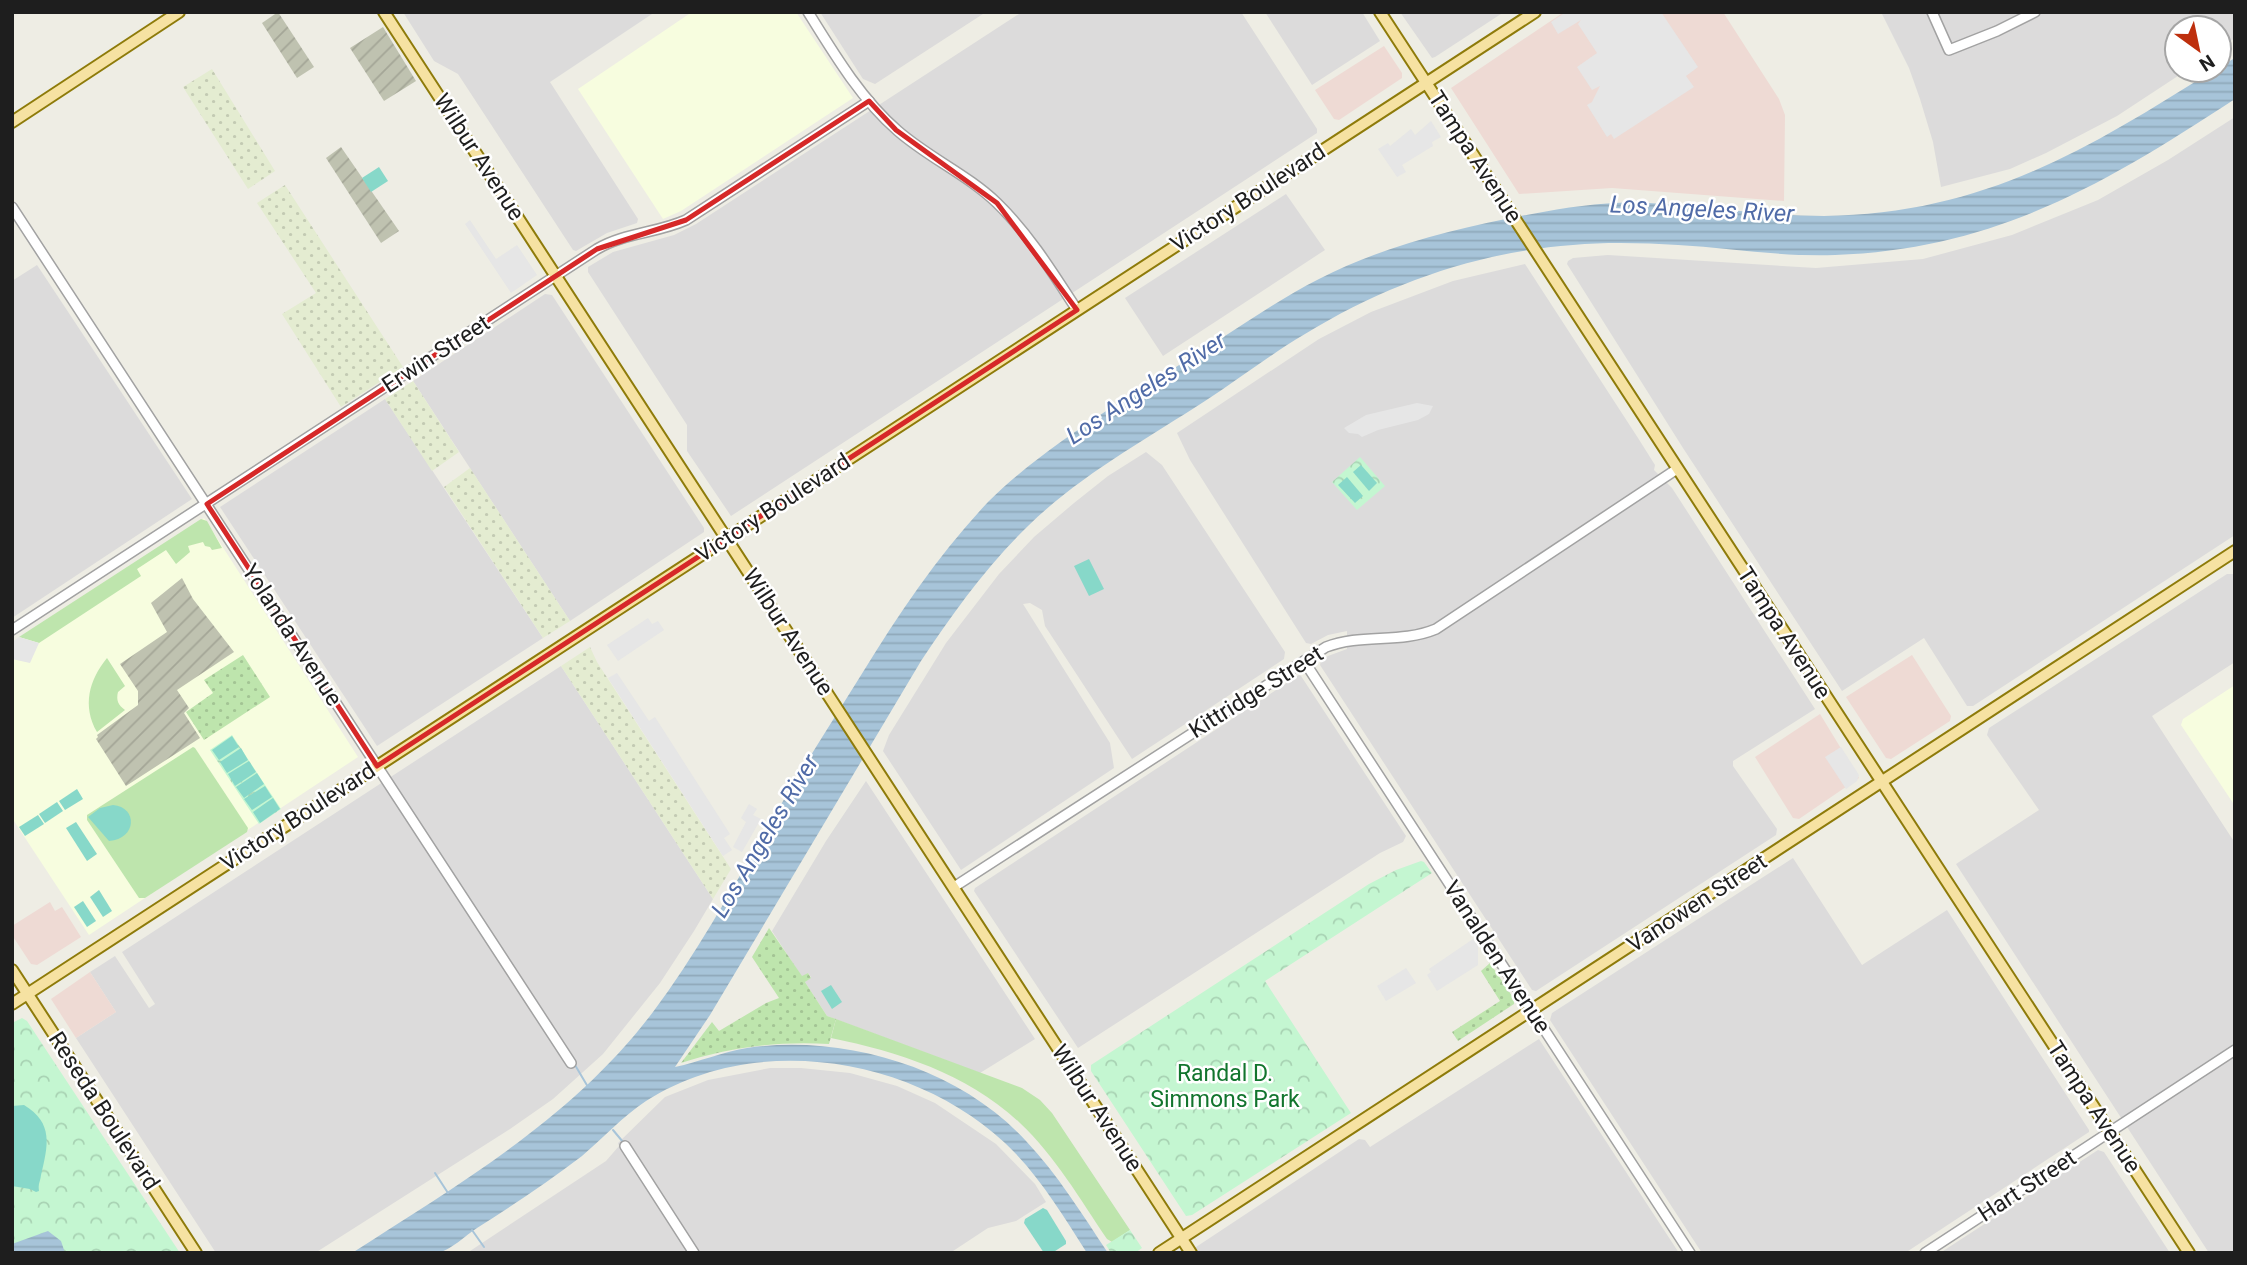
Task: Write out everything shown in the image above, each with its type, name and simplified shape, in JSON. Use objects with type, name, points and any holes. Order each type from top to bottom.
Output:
[{"type":"main road","points":[[12,122],[179,12]]},
{"type":"main road","name":"Wilbur Avenue","points":[[384,12],[1191,1253]]},
{"type":"main road","name":"Tampa Avenue","points":[[1380,12],[2189,1253]]},
{"type":"main road","name":"Victory Boulevard","points":[[12,1004],[1535,12]]},
{"type":"main road","name":"Vanowen Street","points":[[1158,1253],[2235,551]]},
{"type":"main road","name":"Reseda Boulevard","points":[[12,970],[196,1253]]},
{"type":"street","points":[[808,12],[869,101],[911,141],[997,202],[1035,247],[1077,310]]},
{"type":"street","points":[[1932,12],[1950,50],[2035,12]]},
{"type":"street","name":"Erwin Street","points":[[12,630],[605,244],[686,220],[869,101]]},
{"type":"street","name":"Yolanda Avenue","points":[[12,207],[571,1063]]},
{"type":"street","name":"Kittridge Street","points":[[954,887],[1326,647],[1342,641],[1406,638],[1436,629],[1677,469]]},
{"type":"street","name":"Vanalden Avenue","points":[[1304,661],[1690,1253]]},
{"type":"street","name":"Hart Street","points":[[1925,1253],[2235,1050]]},
{"type":"street","points":[[625,1146],[694,1253]]},
{"type":"highlighted area","points":[[869,101],[896,130],[997,203],[1077,310],[377,766],[207,504],[597,249],[686,220]]},
{"type":"shaded area","points":[[278,12],[314,67],[297,78],[262,23]]},
{"type":"shaded area","points":[[403,12],[655,12],[550,82],[638,219],[637,223],[607,233],[576,251],[573,250],[458,74],[434,61]]},
{"type":"shaded area","points":[[692,12],[796,12],[853,98],[681,211],[663,219],[578,89]]},
{"type":"shaded area","points":[[820,12],[986,12],[875,84],[863,79]]},
{"type":"shaded area","points":[[1022,12],[1241,12],[1317,129],[1317,133],[731,516],[687,451],[687,425],[588,272],[588,267],[613,252],[674,235],[696,224]]},
{"type":"shaded area","points":[[1265,12],[1362,12],[1380,41],[1312,85]]},
{"type":"shaded area","points":[[1400,12],[1504,12],[1432,58]]},
{"type":"shaded area","points":[[1564,12],[1723,12],[1779,99],[1785,115],[1784,201],[1612,188],[1519,194],[1451,88]]},
{"type":"shaded area","points":[[1566,12],[1661,12],[1698,67],[1686,76],[1694,87],[1614,139],[1611,134],[1607,137],[1587,105],[1592,102],[1600,86],[1592,90],[1577,67],[1597,53],[1578,24],[1581,20],[1558,34],[1551,22]]},
{"type":"shaded area","points":[[1881,12],[2235,12],[2233,39],[2233,14],[2163,14],[2163,84],[2166,84],[2117,116],[2046,153],[2010,169],[1941,187],[1933,142],[1909,68]]},
{"type":"shaded area","points":[[383,27],[416,81],[384,101],[350,48]]},
{"type":"shaded area","points":[[1384,46],[1402,73],[1402,78],[1339,120],[1334,119],[1315,90]]},
{"type":"shaded area","points":[[212,69],[275,171],[248,189],[183,87]]},
{"type":"shaded area","points":[[2235,117],[2235,535],[1973,706],[1967,706],[1924,638],[1842,691],[1683,448],[1567,264],[1568,261],[1573,258],[1608,255],[1816,268],[1923,259],[2012,235],[2098,200]]},
{"type":"shaded area","points":[[1431,121],[1441,137],[1432,142],[1433,146],[1402,165],[1406,172],[1397,177],[1378,149],[1388,143],[1390,146],[1411,129],[1415,135]]},
{"type":"shaded area","points":[[341,147],[399,231],[381,243],[326,158]]},
{"type":"shaded area","points":[[379,167],[388,181],[371,192],[362,178]]},
{"type":"shaded area","points":[[285,185],[403,367],[341,407],[282,314],[316,293],[257,203]]},
{"type":"shaded area","points":[[1286,194],[1325,250],[1163,356],[1125,298]]},
{"type":"shaded area","points":[[470,220],[496,259],[517,245],[537,275],[511,293],[465,224]]},
{"type":"shaded area","points":[[1525,264],[1655,465],[1654,470],[1672,488],[1815,709],[1733,761],[1733,766],[1777,829],[1776,835],[1536,991],[1532,990],[1320,665],[1328,656],[1347,649],[1347,631],[1328,635],[1311,644],[1306,643],[1190,460],[1177,433],[1319,339],[1371,312],[1453,281]]},
{"type":"shaded area","points":[[37,265],[192,499],[12,618],[12,281]]},
{"type":"shaded area","points":[[545,294],[552,295],[704,528],[704,532],[570,621],[413,381]]},
{"type":"shaded area","points":[[413,381],[459,452],[432,471],[385,399]]},
{"type":"shaded area","points":[[385,399],[543,638],[377,746],[220,507]]},
{"type":"shaded area","points":[[1417,403],[1433,406],[1429,414],[1418,420],[1362,437],[1349,433],[1344,428],[1366,415]]},
{"type":"shaded area","points":[[1146,452],[1162,465],[1285,652],[1284,659],[1132,759],[1045,626],[1042,610],[1030,603],[1023,604],[1110,743],[1114,768],[961,870],[883,751],[889,735],[946,643],[999,574],[1034,537],[1074,503],[1108,476]]},
{"type":"shaded area","points":[[1361,465],[1377,483],[1369,491],[1353,472]]},
{"type":"shaded area","points":[[470,468],[570,621],[543,638],[444,487]]},
{"type":"shaded area","points":[[1347,477],[1363,496],[1355,503],[1338,485]]},
{"type":"shaded area","points":[[204,518],[358,757],[89,935],[12,818],[12,642]]},
{"type":"shaded area","points":[[1089,559],[1104,589],[1089,596],[1074,566]]},
{"type":"shaded area","points":[[2227,574],[2233,574],[2235,577],[2235,662],[2152,716],[2235,843],[2235,1253],[2209,1253],[1956,864],[2039,810],[1987,735],[1989,728]]},
{"type":"shaded area","points":[[182,578],[193,599],[234,652],[177,690],[189,708],[184,713],[200,738],[126,786],[96,739],[97,735],[138,705],[138,691],[120,664],[167,632],[151,603]]},
{"type":"shaded area","points":[[648,618],[652,624],[658,621],[664,630],[618,661],[607,645]]},
{"type":"shaded area","points":[[19,637],[39,643],[30,663],[12,659],[12,642]]},
{"type":"shaded area","points":[[590,647],[597,662],[731,869],[713,899],[561,666]]},
{"type":"shaded area","points":[[1912,655],[1951,716],[1950,721],[1891,759],[1886,758],[1846,697]]},
{"type":"shaded area","points":[[561,666],[713,899],[660,983],[603,1054],[553,1099],[315,1253],[216,1253],[76,1038],[116,1012],[90,972],[115,956],[149,1008],[155,1004],[122,952]]},
{"type":"shaded area","points":[[617,673],[649,721],[655,717],[730,834],[724,838],[732,850],[723,856],[608,678]]},
{"type":"shaded area","points":[[1299,675],[1406,836],[1403,842],[1380,853],[1078,1048],[974,891],[975,888]]},
{"type":"shaded area","points":[[2235,685],[2235,806],[2181,725],[2183,719]]},
{"type":"shaded area","points":[[1820,714],[1859,778],[1799,819],[1793,818],[1755,757]]},
{"type":"shaded area","points":[[232,736],[239,747],[219,760],[212,750]]},
{"type":"shaded area","points":[[1841,747],[1859,775],[1857,781],[1846,789],[1825,757]]},
{"type":"shaded area","points":[[241,748],[248,760],[227,773],[220,762]]},
{"type":"shaded area","points":[[249,761],[256,772],[235,786],[228,774]]},
{"type":"shaded area","points":[[257,773],[264,784],[244,798],[236,787]]},
{"type":"shaded area","points":[[866,781],[1035,1039],[980,1073],[827,1016],[805,982],[811,977],[808,973],[802,977],[772,931]]},
{"type":"shaded area","points":[[265,786],[272,797],[252,810],[244,799]]},
{"type":"shaded area","points":[[77,789],[83,799],[65,810],[59,801]]},
{"type":"shaded area","points":[[273,798],[280,809],[260,823],[253,812]]},
{"type":"shaded area","points":[[57,802],[63,811],[45,823],[39,814]]},
{"type":"shaded area","points":[[749,804],[757,809],[753,815],[761,819],[742,852],[733,847],[746,822],[741,818]]},
{"type":"shaded area","points":[[113,805],[127,811],[131,823],[125,835],[109,841],[88,817],[100,808]]},
{"type":"shaded area","points":[[38,815],[44,824],[25,836],[19,827]]},
{"type":"shaded area","points":[[76,822],[97,854],[87,861],[66,828]]},
{"type":"shaded area","points":[[1793,858],[1862,965],[1947,910],[2089,1130],[1905,1253],[1702,1253],[1550,1020],[1552,1013]]},
{"type":"shaded area","points":[[99,890],[112,911],[103,917],[90,897]]},
{"type":"shaded area","points":[[83,901],[96,921],[87,927],[74,907]]},
{"type":"shaded area","points":[[50,902],[55,911],[62,907],[81,937],[37,965],[31,964],[12,935],[12,926]]},
{"type":"shaded area","points":[[1473,939],[1478,946],[1478,965],[1437,991],[1427,975],[1431,972],[1429,969]]},
{"type":"shaded area","points":[[1406,968],[1416,983],[1386,1001],[1377,986]]},
{"type":"shaded area","points":[[90,972],[116,1012],[76,1038],[51,999]]},
{"type":"shaded area","points":[[831,985],[842,1002],[832,1009],[821,991]]},
{"type":"shaded area","points":[[1539,1039],[1679,1253],[1187,1253],[1359,1139],[1365,1140],[1370,1147]]},
{"type":"shaded area","points":[[770,1068],[850,1073],[897,1086],[935,1103],[996,1144],[1035,1184],[1046,1202],[1016,1221],[988,1228],[950,1253],[467,1253],[606,1161],[619,1146],[618,1143],[665,1097],[708,1080]]},
{"type":"shaded area","points":[[24,1105],[40,1119],[46,1136],[46,1154],[39,1191],[36,1192],[12,1186],[12,1106]]},
{"type":"shaded area","points":[[2098,1150],[2104,1152],[2170,1253],[1940,1253]]},
{"type":"shaded area","points":[[1043,1208],[1047,1210],[1066,1241],[1066,1244],[1052,1253],[1044,1253],[1024,1223],[1025,1219]]},
{"type":"green space","points":[[1360,457],[1385,486],[1357,510],[1332,482]]},
{"type":"green space","points":[[201,519],[207,521],[222,548],[212,550],[203,542],[188,546],[190,552],[176,564],[166,550],[137,569],[141,576],[39,643],[19,637]]},
{"type":"green space","points":[[243,655],[270,697],[204,740],[186,712],[213,693],[204,680]]},
{"type":"green space","points":[[107,658],[125,686],[118,692],[117,697],[125,710],[97,732],[90,713],[90,694],[96,675]]},
{"type":"green space","points":[[232,735],[281,809],[259,824],[210,750]]},
{"type":"green space","points":[[193,747],[248,828],[247,832],[145,898],[139,898],[87,820],[87,815]]},
{"type":"green space","name":"Randal D. Simmons Park","points":[[1421,861],[1432,873],[1265,981],[1351,1113],[1192,1215],[1186,1216],[1091,1071],[1091,1065],[1369,884]]},
{"type":"green space","points":[[769,928],[802,976],[808,973],[811,978],[805,982],[827,1016],[836,1019],[829,1044],[754,1046],[681,1063],[712,1022],[719,1031],[779,998],[752,957]]},
{"type":"green space","points":[[1490,963],[1514,999],[1514,1004],[1458,1041],[1452,1032],[1500,1001],[1481,971]]},
{"type":"green space","points":[[22,1018],[27,1021],[180,1253],[12,1253],[12,1023]]},
{"type":"green space","points":[[836,1019],[1022,1088],[1040,1100],[1052,1113],[1130,1230],[1112,1242],[1107,1239],[1045,1149],[1000,1106],[955,1078],[931,1067],[882,1050],[831,1038]]},
{"type":"green space","points":[[1130,1230],[1142,1248],[1135,1253],[1111,1253],[1106,1245]]},
{"type":"water","name":"Los Angeles River","points":[[2235,58],[2235,99],[2187,130],[2094,184],[2047,207],[1947,240],[1893,250],[1835,255],[1776,254],[1652,244],[1573,245],[1502,255],[1434,273],[1368,300],[1305,334],[1113,459],[1069,491],[1028,526],[971,591],[921,661],[710,1015],[675,1067],[747,1048],[822,1046],[860,1052],[933,1075],[967,1093],[998,1115],[1026,1141],[1059,1181],[1108,1253],[1087,1253],[1029,1168],[1005,1143],[968,1114],[925,1090],[880,1073],[832,1064],[783,1061],[735,1066],[689,1079],[646,1101],[569,1166],[442,1252],[417,1255],[352,1253],[514,1146],[588,1084],[622,1050],[685,966],[816,747],[921,584],[988,502],[1046,452],[1109,409],[1319,279],[1396,247],[1505,219],[1604,204],[1648,203],[1824,216],[1881,212],[1933,204],[2030,173],[2121,127],[2191,84],[2233,84]]},
{"type":"water","points":[[48,1231],[61,1241],[65,1253],[12,1253],[12,1244]]},
{"type":"waterway","points":[[575,1065],[588,1087]]},
{"type":"waterway","points":[[613,1130],[623,1142]]},
{"type":"waterway","points":[[435,1173],[448,1193]]},
{"type":"waterway","points":[[472,1230],[484,1247]]}]
